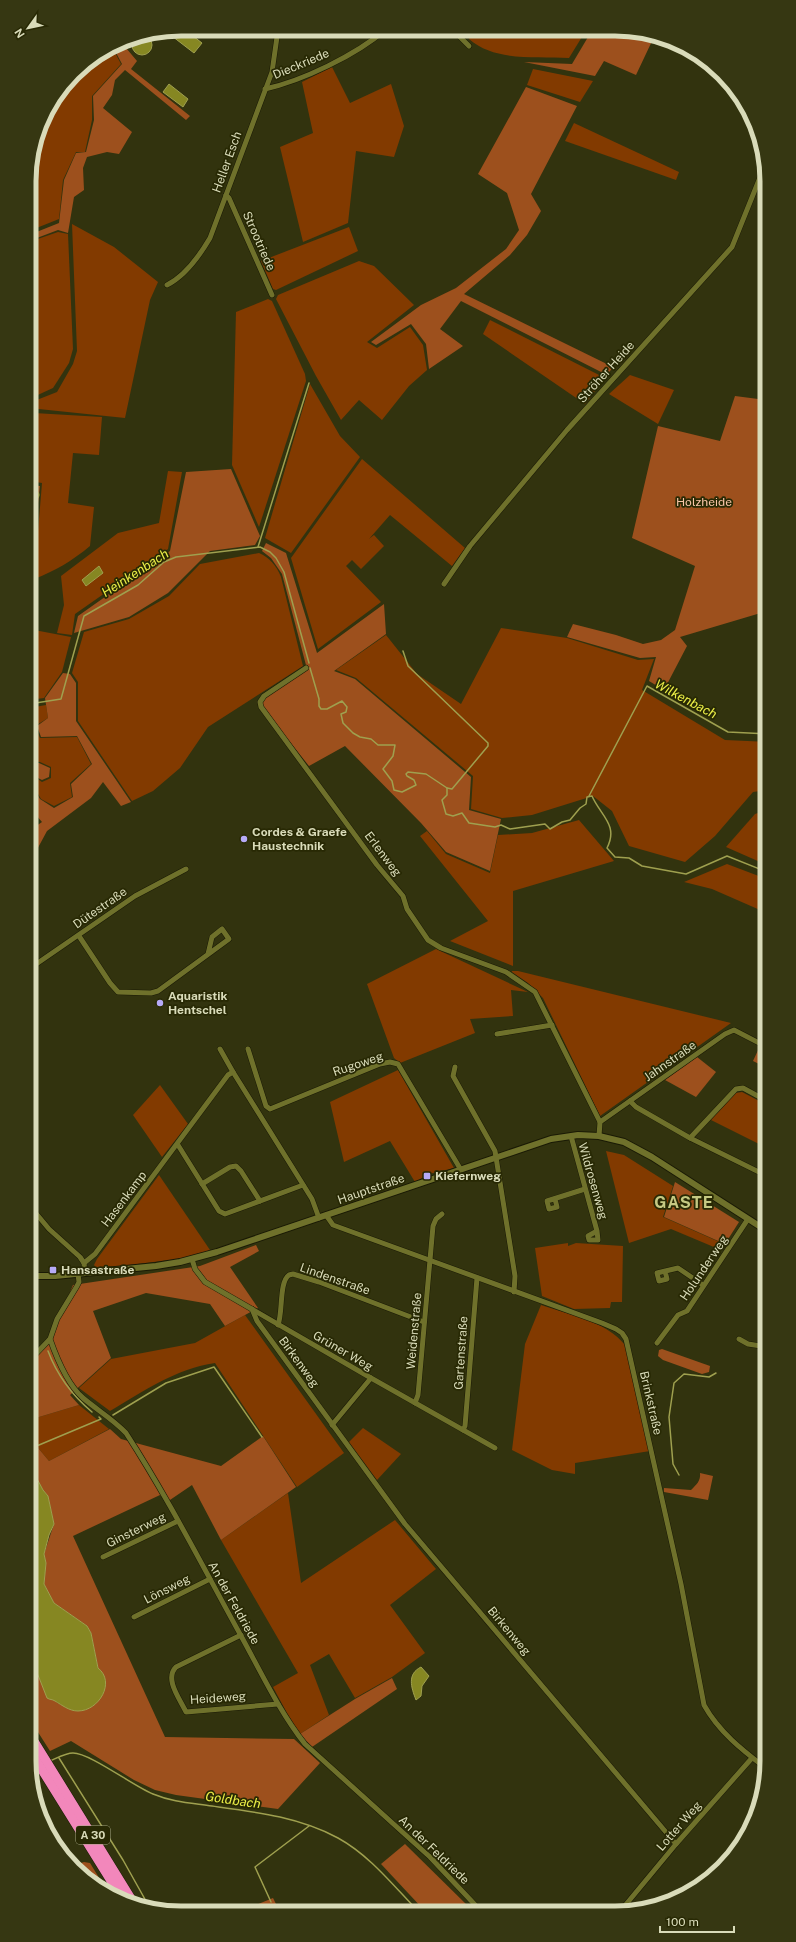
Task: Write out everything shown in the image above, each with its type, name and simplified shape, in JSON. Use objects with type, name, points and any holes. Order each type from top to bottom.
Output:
[{"type":"highway","name":"A 30","points":[[36,1750],[46,1768],[131,1897]]},
{"type":"highway","name":"A 30","points":[[46,1768],[118,1892]]},
{"type":"street","name":"Heller Esch","points":[[167,285],[176,279],[202,252],[210,238],[272,72],[277,36]]},
{"type":"street","name":"Dieckriede","points":[[265,89],[281,86],[336,61],[365,46],[378,36]]},
{"type":"street","points":[[459,36],[469,46]]},
{"type":"street","name":"Ströher Heide","points":[[444,584],[470,546],[567,430],[732,247],[760,177]]},
{"type":"street","name":"Strootriede","points":[[226,195],[229,198],[272,295]]},
{"type":"street","name":"Erlenweg","points":[[306,668],[264,696],[260,702],[264,712],[377,865],[403,896],[407,909],[428,940],[441,948],[506,972],[527,986],[540,999],[600,1122]]},
{"type":"street","name":"Dütestraße","points":[[36,964],[135,896],[186,869]]},
{"type":"street","points":[[79,936],[110,983],[118,992],[151,993],[158,990],[229,939],[222,929],[212,937],[208,954]]},
{"type":"street","points":[[496,1034],[552,1025]]},
{"type":"street","name":"Jahnstraße","points":[[600,1122],[725,1034],[734,1030],[760,1043]]},
{"type":"street","points":[[220,1048],[233,1072],[312,1199],[319,1218]]},
{"type":"street","name":"Rugoweg","points":[[248,1049],[266,1106],[270,1109],[380,1064],[390,1062],[398,1064],[461,1170]]},
{"type":"street","points":[[455,1067],[453,1076],[493,1147],[496,1158],[515,1276],[514,1292]]},
{"type":"street","name":"Hasenkamp","points":[[84,1263],[95,1254],[178,1145],[228,1075],[233,1072]]},
{"type":"street","points":[[690,1138],[736,1089],[743,1088],[760,1096]]},
{"type":"street","points":[[630,1101],[636,1107],[690,1138],[760,1173]]},
{"type":"street","points":[[599,1136],[600,1122]]},
{"type":"street","name":"Hauptstraße","points":[[36,1276],[78,1274],[156,1266],[192,1259],[319,1218],[551,1139],[571,1136],[599,1136],[624,1142],[652,1157],[760,1227]]},
{"type":"street","name":"Wildrosenweg","points":[[571,1136],[597,1231]]},
{"type":"street","points":[[178,1145],[219,1212],[226,1214],[303,1185]]},
{"type":"street","points":[[202,1184],[230,1167],[236,1166],[242,1171],[260,1201]]},
{"type":"street","points":[[555,1199],[585,1190]]},
{"type":"street","points":[[36,1213],[49,1229],[84,1263],[85,1273]]},
{"type":"street","name":"Weidenstraße","points":[[415,1403],[418,1395],[432,1226],[436,1219],[442,1214]]},
{"type":"street","name":"Brinkstraße","points":[[326,1215],[333,1225],[616,1329],[622,1333],[626,1339],[682,1584],[704,1705],[712,1720],[722,1731],[760,1764]]},
{"type":"street","name":"Holunderweg","points":[[658,1343],[678,1315],[686,1311],[748,1219]]},
{"type":"street","name":"Grüner Weg","points":[[192,1259],[195,1269],[202,1280],[278,1325],[495,1448]]},
{"type":"street","points":[[665,1271],[678,1268],[703,1285]]},
{"type":"street","points":[[36,1354],[50,1339],[57,1319],[79,1282],[78,1274]]},
{"type":"street","name":"Lindenstraße","points":[[278,1325],[284,1280],[289,1274],[319,1282],[424,1322]]},
{"type":"street","name":"Gartenstraße","points":[[463,1430],[465,1426],[472,1354],[477,1278]]},
{"type":"street","name":"Birkenweg","points":[[252,1309],[257,1320],[332,1425],[410,1530],[676,1844]]},
{"type":"street","name":"An der Feldriede","points":[[50,1339],[57,1358],[82,1397],[115,1422],[126,1433],[178,1521],[278,1704],[305,1744],[430,1857],[476,1906]]},
{"type":"street","points":[[739,1339],[748,1344],[760,1346]]},
{"type":"street","points":[[332,1425],[371,1378]]},
{"type":"street","name":"Ginsterweg","points":[[103,1557],[178,1521]]},
{"type":"street","name":"Lönsweg","points":[[134,1617],[210,1579]]},
{"type":"street","name":"Heideweg","points":[[241,1635],[176,1667],[171,1671],[170,1679],[186,1712],[278,1704]]},
{"type":"street","name":"Lotter Weg","points":[[625,1906],[676,1844],[752,1758]]},
{"type":"shaded area","points":[[172,36],[193,36],[202,43],[194,53]]},
{"type":"shaded area","points":[[470,36],[583,36],[569,58],[503,55],[479,46],[469,39]]},
{"type":"shaded area","points":[[150,40],[151,49],[146,54],[138,54],[133,49],[132,45]]},
{"type":"shaded area","points":[[115,52],[121,64],[92,96],[92,120],[85,152],[76,152],[63,180],[59,219],[36,228],[36,171],[41,143],[47,125],[60,100],[78,78],[100,60]]},
{"type":"shaded area","points":[[332,67],[350,103],[391,84],[404,126],[394,157],[356,151],[348,223],[303,242],[280,147],[313,133],[302,82]]},
{"type":"shaded area","points":[[533,69],[593,81],[580,102],[527,85]]},
{"type":"shaded area","points":[[169,84],[188,99],[183,107],[163,92]]},
{"type":"shaded area","points":[[574,123],[679,172],[676,180],[565,141]]},
{"type":"shaded area","points":[[72,224],[114,247],[158,282],[150,300],[125,418],[36,409],[36,400],[57,392],[73,364],[77,351]]},
{"type":"shaded area","points":[[349,227],[358,251],[276,290],[273,289],[261,261]]},
{"type":"shaded area","points":[[58,232],[68,234],[73,349],[69,363],[53,388],[36,396],[36,240]]},
{"type":"shaded area","points":[[359,261],[374,266],[414,305],[367,342],[377,348],[410,327],[423,345],[427,370],[409,386],[382,420],[359,400],[341,420],[316,376],[276,299],[278,295]]},
{"type":"shaded area","points":[[268,299],[272,301],[305,374],[306,381],[259,527],[232,465],[236,312]]},
{"type":"shaded area","points":[[490,320],[605,378],[585,404],[483,334]]},
{"type":"shaded area","points":[[630,375],[674,390],[658,424],[609,394]]},
{"type":"shaded area","points":[[310,384],[340,436],[360,457],[291,553],[265,538]]},
{"type":"shaded area","points":[[36,413],[102,417],[99,455],[73,453],[68,503],[94,507],[90,546],[63,565],[36,578],[36,555],[42,483],[36,482]]},
{"type":"shaded area","points":[[362,459],[465,548],[452,566],[390,515],[369,539],[374,535],[384,546],[361,569],[352,560],[346,566],[381,602],[318,649],[291,558]]},
{"type":"shaded area","points":[[168,471],[182,472],[168,549],[75,614],[72,635],[57,633],[64,605],[61,576],[118,533],[159,523]]},
{"type":"shaded area","points":[[259,553],[272,562],[281,577],[303,666],[208,727],[180,768],[153,791],[132,801],[78,721],[78,682],[72,673],[84,632],[129,619],[169,596],[200,564]]},
{"type":"shaded area","points":[[99,566],[103,573],[86,586],[82,580]]},
{"type":"shaded area","points":[[501,628],[567,638],[638,660],[654,659],[642,690],[725,740],[760,742],[760,791],[753,792],[715,836],[685,862],[629,846],[612,811],[593,796],[532,815],[502,818],[471,809],[473,776],[356,678],[336,670],[386,635],[417,674],[461,704]]},
{"type":"shaded area","points":[[36,630],[71,637],[62,672],[44,698],[36,699]]},
{"type":"shaded area","points":[[46,705],[48,718],[36,725],[36,707]]},
{"type":"shaded area","points":[[36,728],[40,738],[77,737],[91,764],[70,783],[72,797],[54,806],[41,799],[36,790],[36,778],[42,782],[51,778],[51,767],[36,762]]},
{"type":"shaded area","points":[[760,812],[760,862],[726,847],[755,814]]},
{"type":"shaded area","points":[[579,820],[614,861],[513,891],[513,966],[450,941],[488,921],[420,836],[427,831],[446,854],[490,873],[498,835],[532,833]]},
{"type":"shaded area","points":[[727,864],[760,876],[760,910],[712,889],[684,882]]},
{"type":"shaded area","points":[[436,949],[528,992],[511,990],[513,1016],[470,1019],[475,1033],[400,1063],[394,1058],[367,984]]},
{"type":"shaded area","points":[[512,971],[518,971],[731,1023],[600,1116],[543,998],[528,983]]},
{"type":"shaded area","points":[[398,1070],[454,1168],[429,1174],[415,1182],[390,1141],[344,1162],[330,1102]]},
{"type":"shaded area","points":[[160,1085],[188,1124],[162,1157],[133,1115]]},
{"type":"shaded area","points":[[742,1092],[760,1101],[760,1144],[711,1120],[736,1093]]},
{"type":"shaded area","points":[[606,1151],[624,1155],[673,1186],[663,1217],[724,1244],[721,1250],[671,1229],[629,1243]]},
{"type":"shaded area","points":[[159,1175],[210,1250],[194,1257],[97,1269],[94,1265],[97,1259]]},
{"type":"shaded area","points":[[568,1243],[568,1246],[576,1243],[623,1246],[622,1302],[611,1302],[610,1308],[574,1309],[542,1296],[535,1248]]},
{"type":"shaded area","points":[[541,1305],[597,1324],[608,1330],[625,1345],[650,1451],[575,1463],[575,1474],[552,1470],[512,1450],[525,1344]]},
{"type":"shaded area","points":[[245,1315],[344,1453],[297,1487],[215,1363],[174,1375],[110,1411],[79,1388],[111,1359],[195,1343]]},
{"type":"shaded area","points":[[79,1405],[109,1429],[49,1461],[36,1445],[36,1418]]},
{"type":"shaded area","points":[[363,1428],[401,1454],[377,1480],[349,1442]]},
{"type":"shaded area","points":[[36,1477],[48,1496],[54,1524],[49,1535],[44,1554],[46,1563],[44,1584],[54,1603],[87,1626],[91,1633],[98,1668],[103,1674],[105,1688],[103,1695],[93,1706],[86,1710],[72,1710],[54,1700],[47,1698],[36,1672]]},
{"type":"shaded area","points":[[288,1493],[301,1583],[395,1520],[436,1569],[390,1605],[425,1653],[392,1677],[355,1698],[329,1654],[310,1665],[329,1715],[300,1734],[273,1687],[298,1673],[221,1540]]},
{"type":"shaded area","points":[[421,1667],[429,1676],[422,1686],[421,1696],[416,1700],[411,1681],[414,1673]]},
{"type":"green space","points":[[589,36],[625,36],[652,41],[636,75],[604,61],[595,76],[524,62],[572,64]]},
{"type":"green space","points":[[125,47],[137,61],[131,69],[190,116],[186,120],[125,70],[115,80],[112,95],[103,108],[132,132],[119,154],[107,152],[87,157],[83,168],[84,190],[74,197],[68,233],[58,230],[36,238],[36,232],[59,223],[64,180],[76,153],[86,152],[94,120],[93,96],[122,64],[115,52]]},
{"type":"green space","points":[[526,87],[577,106],[531,194],[541,211],[527,235],[510,255],[464,294],[613,367],[607,375],[461,301],[440,329],[463,346],[429,369],[426,344],[411,324],[376,345],[371,342],[421,305],[456,288],[506,249],[519,230],[507,193],[478,174]]},
{"type":"green space","name":"Holzheide","points":[[735,396],[760,399],[760,613],[680,637],[687,646],[664,690],[649,681],[656,657],[640,658],[567,637],[573,624],[616,635],[643,644],[661,640],[675,630],[695,566],[632,538],[658,426],[720,441]]},
{"type":"green space","points":[[231,469],[260,536],[255,545],[210,551],[168,593],[129,617],[74,633],[78,616],[170,551],[186,472]]},
{"type":"green space","points":[[36,486],[40,486],[36,521]]},
{"type":"green space","points":[[266,543],[286,553],[317,653],[384,604],[386,634],[334,671],[355,679],[471,777],[469,810],[501,819],[490,871],[446,852],[421,823],[345,746],[309,766],[262,707],[262,702],[265,698],[307,669],[282,574],[271,558],[262,551]]},
{"type":"green space","points":[[63,673],[70,674],[76,683],[76,721],[131,802],[121,806],[103,782],[91,798],[47,831],[36,851],[36,826],[42,822],[36,815],[36,792],[40,799],[54,808],[73,797],[71,784],[92,764],[77,736],[41,737],[37,726],[48,718],[45,698]]},
{"type":"green space","points":[[36,763],[50,768],[49,777],[42,780],[36,777]]},
{"type":"green space","points":[[760,1046],[760,1064],[753,1061]]},
{"type":"green space","points":[[697,1057],[716,1072],[696,1097],[665,1080]]},
{"type":"green space","points":[[675,1182],[739,1222],[725,1244],[664,1217]]},
{"type":"green space","points":[[256,1245],[259,1251],[230,1267],[258,1308],[225,1326],[210,1304],[146,1293],[93,1311],[111,1358],[70,1395],[79,1405],[36,1418],[36,1353],[49,1343],[73,1285],[200,1266]]},
{"type":"green space","points":[[662,1349],[710,1366],[709,1372],[702,1374],[663,1360],[658,1356],[659,1350]]},
{"type":"green space","points":[[110,1429],[121,1439],[221,1466],[263,1436],[296,1487],[221,1540],[192,1485],[167,1502],[160,1495],[73,1536],[165,1737],[294,1739],[320,1763],[278,1809],[176,1795],[155,1790],[134,1780],[71,1741],[50,1751],[36,1729],[36,1671],[46,1692],[51,1697],[66,1707],[78,1711],[98,1668],[91,1633],[87,1626],[54,1603],[44,1584],[46,1563],[44,1554],[54,1524],[48,1496],[36,1477],[36,1445],[49,1461]]},
{"type":"green space","points":[[700,1473],[713,1476],[708,1500],[664,1492],[664,1488],[691,1490],[699,1481]]},
{"type":"green space","points":[[392,1678],[397,1689],[312,1747],[300,1734],[355,1699]]},
{"type":"green space","points":[[405,1844],[468,1906],[420,1906],[381,1864]]},
{"type":"green space","points":[[84,1862],[90,1863],[103,1884],[100,1882],[78,1864]]},
{"type":"green space","points":[[273,1898],[277,1906],[254,1906]]},
{"type":"waterway","points":[[258,547],[309,383]]},
{"type":"waterway","name":"Heinkenbach","points":[[36,703],[61,699],[84,616],[138,585],[164,562],[176,557],[260,547],[270,552],[276,558],[284,572],[309,663]]},
{"type":"waterway","points":[[403,651],[408,666],[488,743],[488,746],[452,789],[447,788]]},
{"type":"waterway","name":"Heinkenbach","points":[[310,668],[321,709],[327,709],[342,701],[347,707],[346,712],[341,714],[343,723],[353,733],[360,737],[371,739],[378,745],[395,745],[393,756],[383,769],[392,781],[394,790],[402,792],[416,785],[414,780],[407,776],[406,774],[408,772],[426,774],[447,788],[447,795],[442,800],[446,814],[453,816],[462,813],[469,823],[495,827],[501,825],[510,829],[545,824],[550,829],[562,822],[570,820],[580,808],[586,804],[587,797],[592,796],[610,826],[611,833],[607,848],[615,857],[629,858],[642,866],[686,874],[727,856],[760,869]]},
{"type":"waterway","name":"Wilkenbach","points":[[589,796],[647,686],[728,732],[760,734]]},
{"type":"waterway","points":[[48,1351],[66,1384],[78,1399],[92,1412]]},
{"type":"waterway","points":[[113,1415],[166,1383],[214,1367],[262,1437]]},
{"type":"waterway","points":[[679,1475],[673,1464],[669,1417],[674,1383],[684,1374],[709,1377],[716,1373]]},
{"type":"waterway","points":[[36,1445],[101,1419],[99,1417]]},
{"type":"waterway","name":"Goldbach","points":[[50,1761],[67,1754],[80,1754],[90,1758],[160,1797],[182,1802],[277,1816],[308,1825],[338,1838],[360,1853],[380,1870],[413,1906]]},
{"type":"waterway","points":[[59,1758],[123,1860],[146,1902]]},
{"type":"waterway","points":[[271,1902],[255,1867],[309,1826]]},
{"type":"place","name":"Cordes & Graefe Haustechnik","points":[[244,839]]},
{"type":"place","name":"Aquaristik Hentschel","points":[[160,1003]]},
{"type":"place","name":"Kiefernweg","points":[[427,1176]]},
{"type":"place","name":"Hansastraße","points":[[53,1270]]},
{"type":"district","name":"GASTE","points":[[684,1202]]}]
